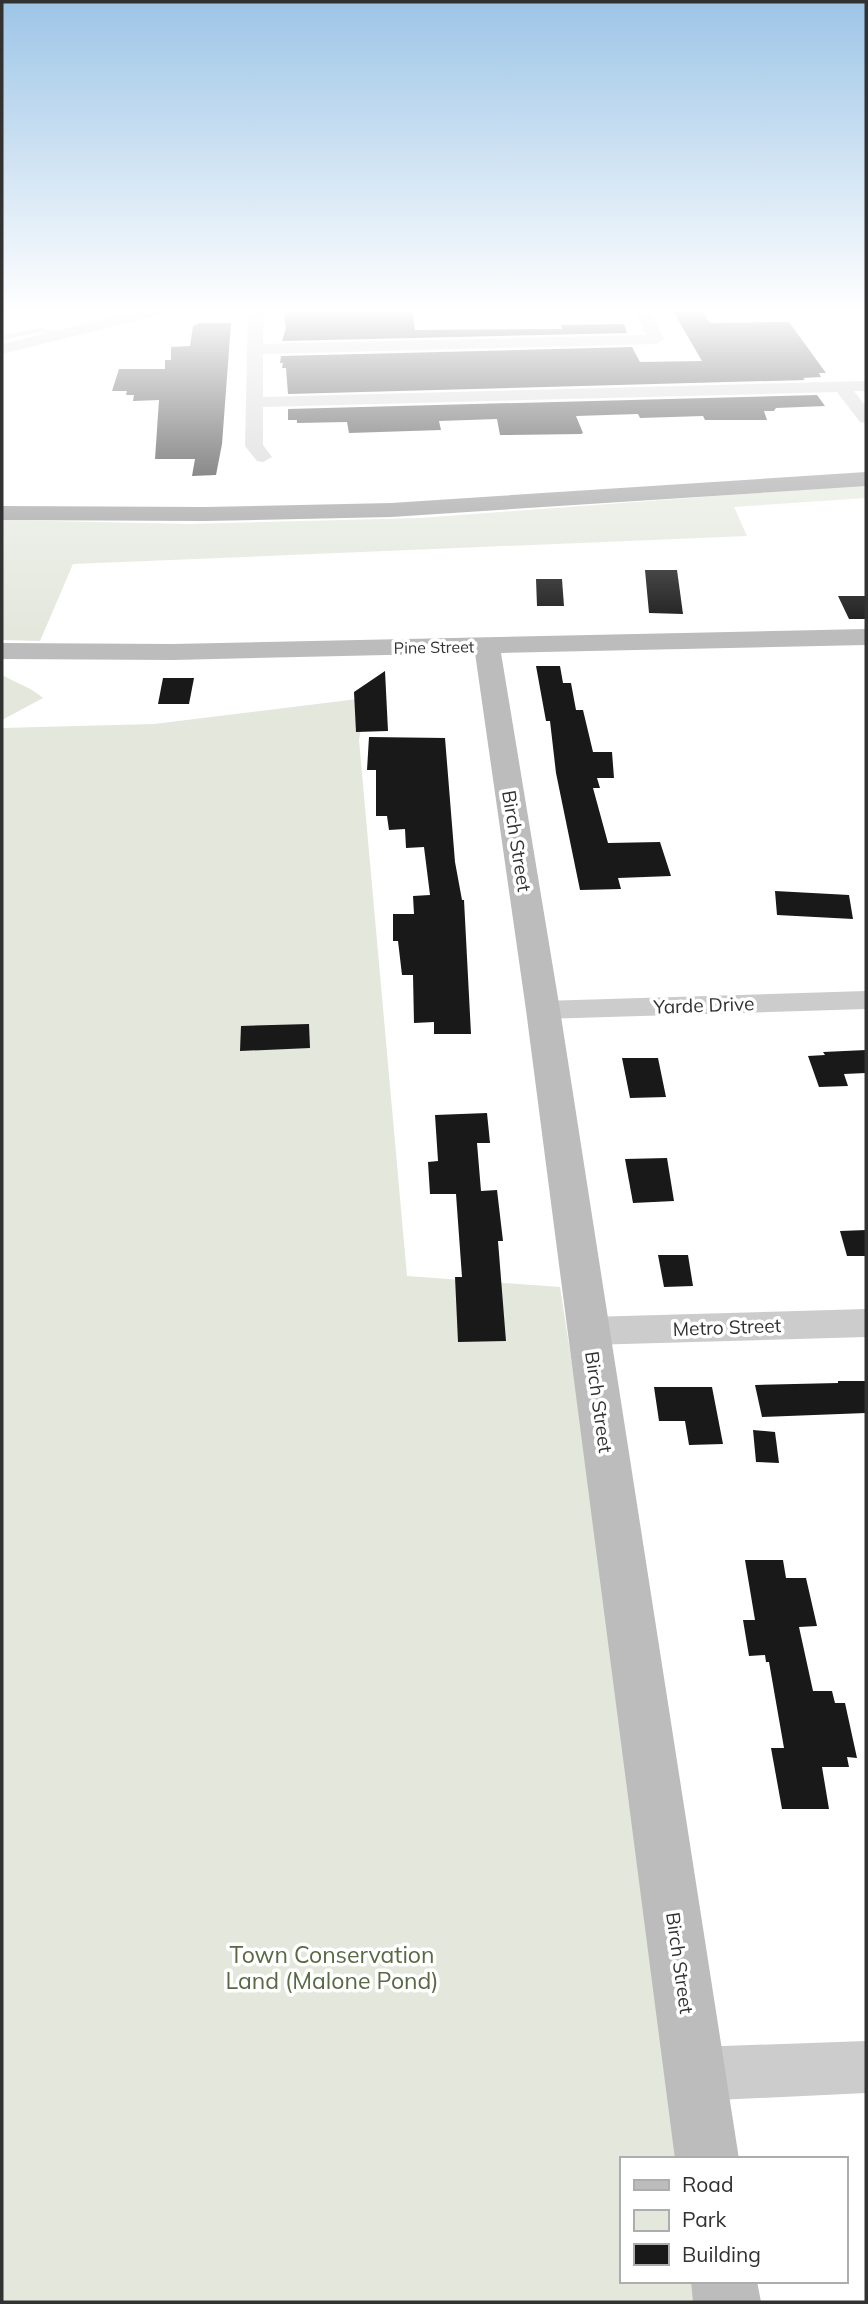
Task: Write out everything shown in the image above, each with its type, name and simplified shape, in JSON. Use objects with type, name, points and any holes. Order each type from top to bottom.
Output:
[{"type":"highway","points":[[2,499],[207,501],[389,497],[866,466]]},
{"type":"highway","points":[[2,513],[204,514],[391,510],[866,479]]},
{"type":"main road","name":"Pine Street","points":[[2,651],[173,652],[866,636]]},
{"type":"main road","name":"Birch Street","points":[[486,646],[589,1331],[707,2157]]},
{"type":"main road","points":[[724,2283],[727,2302]]},
{"type":"street","points":[[255,419],[254,446],[263,457]]},
{"type":"street","name":"Yarde Drive","points":[[542,1010],[866,1000]]},
{"type":"street","name":"Metro Street","points":[[589,1331],[866,1322]]},
{"type":"street","points":[[696,2074],[866,2067]]},
{"type":"green space","points":[[866,485],[866,498],[734,507],[747,536],[73,564],[40,641],[2,640],[2,520],[190,524],[420,518]]},
{"type":"green space","points":[[2,675],[28,688],[43,698],[2,720]]},
{"type":"green space","name":"Town Conservation Land (Malone Pond)","points":[[366,698],[359,740],[407,1276],[560,1287],[696,2157],[620,2157],[620,2283],[715,2283],[718,2302],[2,2302],[2,728],[154,724]]},
{"type":"building","points":[[158,419],[224,419],[216,475],[192,476],[195,459],[155,459]]},
{"type":"building","points":[[497,419],[439,421],[441,430],[349,433],[347,422],[297,423],[297,420],[288,420],[577,419],[583,433],[500,435]]},
{"type":"building","points":[[704,419],[767,420],[705,420]]},
{"type":"building","points":[[645,570],[677,570],[683,614],[649,613]]},
{"type":"building","points":[[536,579],[562,579],[564,606],[537,606]]},
{"type":"building","points":[[838,596],[866,596],[866,619],[849,619]]},
{"type":"building","points":[[536,666],[560,666],[563,683],[571,683],[576,710],[583,710],[593,752],[612,752],[614,778],[597,778],[600,788],[593,788],[608,843],[660,842],[671,876],[618,878],[621,889],[580,890],[556,773],[550,721],[546,721]]},
{"type":"building","points":[[385,671],[388,731],[356,732],[354,692]]},
{"type":"building","points":[[163,678],[194,678],[189,704],[158,704]]},
{"type":"building","points":[[369,737],[445,738],[455,862],[464,900],[471,1034],[434,1034],[434,1022],[414,1023],[413,975],[402,975],[398,941],[393,941],[393,914],[414,914],[413,896],[430,895],[424,847],[406,848],[405,829],[389,830],[387,816],[376,816],[376,770],[367,770]]},
{"type":"building","points":[[775,891],[849,895],[853,919],[777,915]]},
{"type":"building","points":[[309,1024],[310,1048],[240,1051],[241,1026]]},
{"type":"building","points":[[866,1050],[866,1073],[844,1074],[848,1086],[819,1087],[808,1056],[825,1055],[823,1052]]},
{"type":"building","points":[[622,1058],[658,1058],[666,1097],[630,1098]]},
{"type":"building","points":[[487,1113],[490,1143],[477,1143],[481,1191],[497,1190],[503,1241],[498,1241],[506,1341],[458,1342],[455,1277],[462,1277],[456,1194],[430,1194],[428,1162],[438,1161],[435,1115]]},
{"type":"building","points":[[667,1158],[674,1201],[633,1203],[625,1159]]},
{"type":"building","points":[[866,1230],[866,1256],[847,1256],[840,1231]]},
{"type":"building","points":[[658,1255],[688,1255],[693,1286],[664,1287]]},
{"type":"building","points":[[866,1381],[866,1413],[762,1417],[755,1385]]},
{"type":"building","points":[[654,1387],[712,1387],[723,1444],[689,1445],[685,1421],[659,1421]]},
{"type":"building","points":[[753,1430],[775,1432],[779,1463],[756,1462]]},
{"type":"building","points":[[745,1560],[783,1560],[786,1578],[806,1578],[817,1626],[799,1627],[813,1691],[832,1691],[835,1703],[845,1703],[857,1758],[847,1757],[849,1767],[822,1767],[829,1809],[782,1809],[771,1748],[784,1748],[769,1662],[766,1662],[765,1655],[749,1656],[743,1620],[755,1620]]}]
